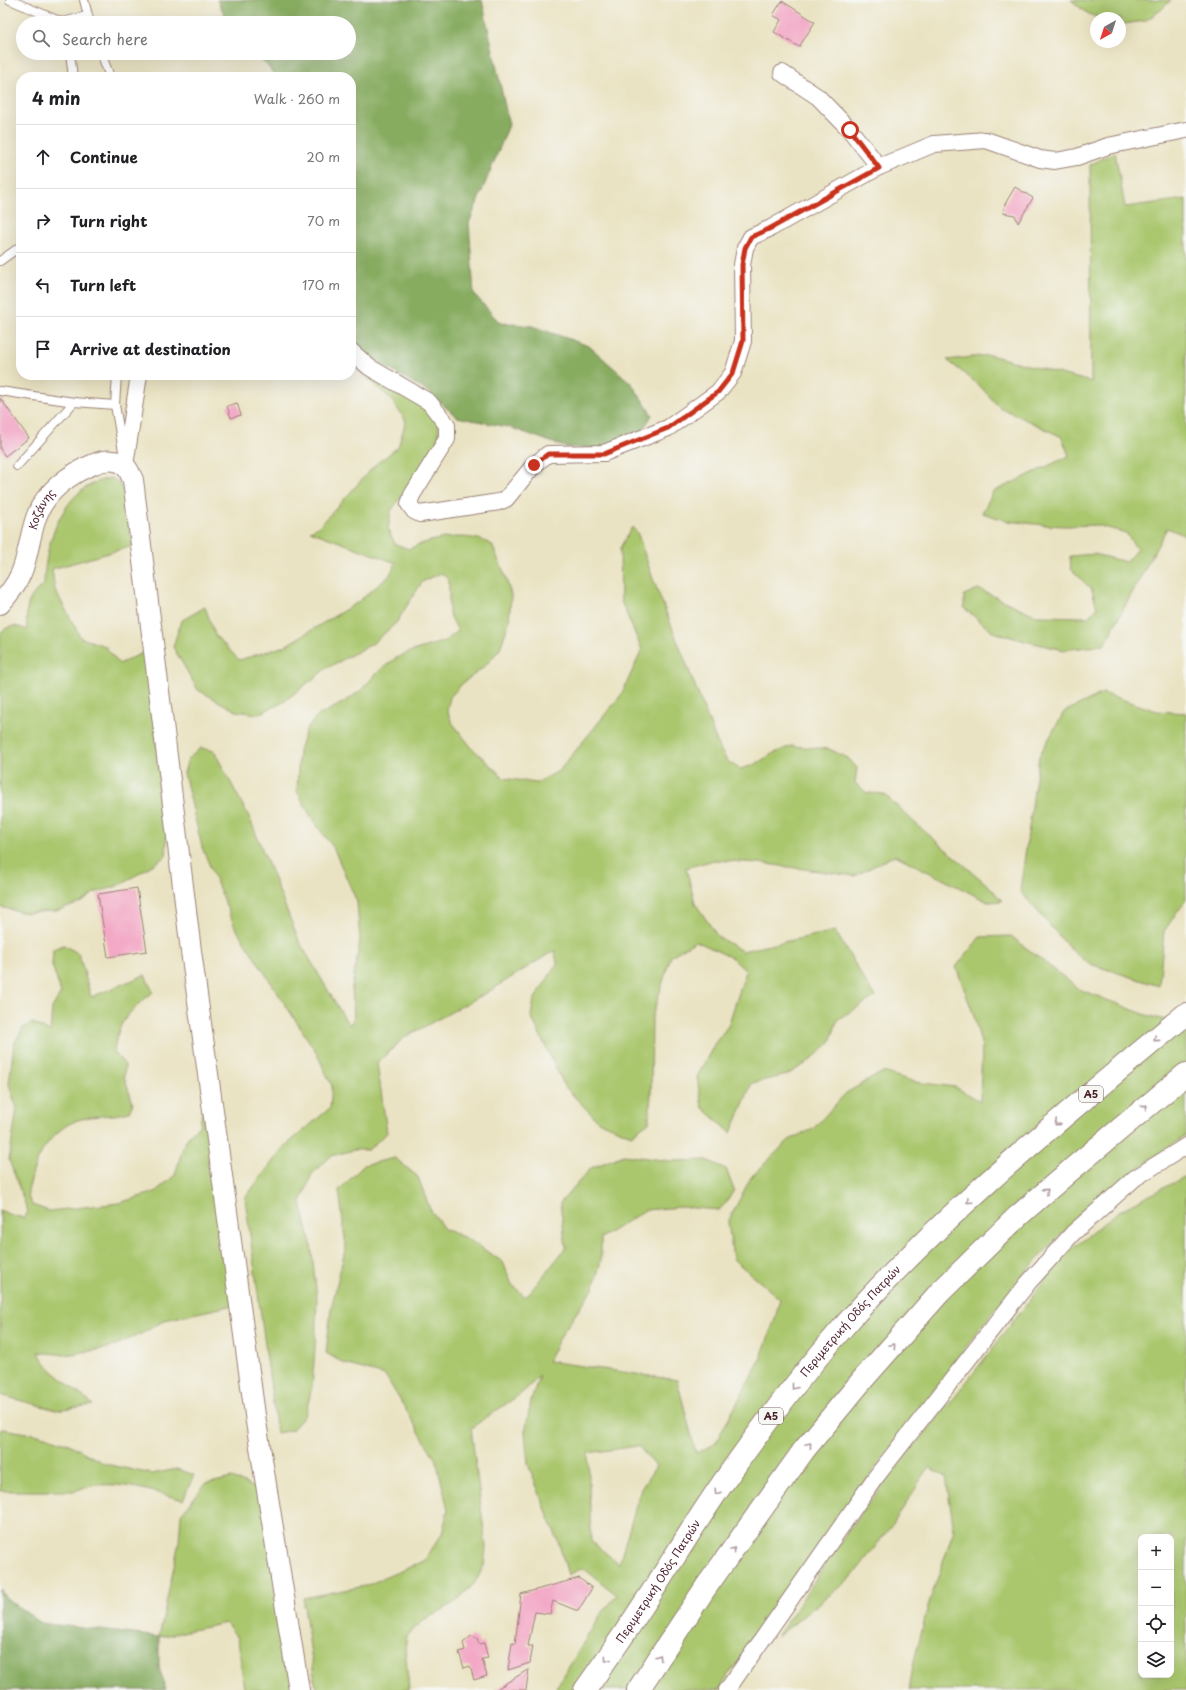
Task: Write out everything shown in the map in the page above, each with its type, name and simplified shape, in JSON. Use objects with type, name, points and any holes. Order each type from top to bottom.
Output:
[{"type":"highway","name":"Περιμετρική Οδός Πατρών","points":[[585,1690],[644,1606],[726,1478],[779,1405],[840,1331],[916,1250],[998,1175],[1186,1014]]},
{"type":"highway","points":[[638,1690],[706,1587],[804,1450],[864,1378],[940,1292],[1017,1217],[1077,1164],[1186,1074]]},
{"type":"street","points":[[782,73],[818,97],[850,130],[879,168]]},
{"type":"street","points":[[356,355],[369,367],[429,402],[447,425],[447,440],[412,495],[409,504],[414,511],[420,514],[499,502],[506,499],[534,465],[548,454],[604,454],[668,428],[718,392],[733,373],[743,341],[742,265],[745,248],[751,237],[771,228],[879,168],[934,144],[986,140],[1040,159],[1055,161],[1077,157],[1108,146],[1186,130]]},
{"type":"street","points":[[138,380],[125,465],[133,480],[201,1021],[256,1422],[299,1690]]},
{"type":"street","name":"Κοζάνης","points":[[0,604],[12,589],[24,567],[37,514],[48,496],[62,482],[86,467],[103,460],[114,461],[125,465]]},
{"type":"street","points":[[726,1690],[875,1478],[1028,1283],[1073,1233],[1129,1183],[1186,1146]]},
{"type":"lane","points":[[10,0],[48,16]]},
{"type":"lane","points":[[84,0],[86,16]]},
{"type":"lane","points":[[71,60],[72,72]]},
{"type":"lane","points":[[104,60],[108,72]]},
{"type":"lane","points":[[0,260],[16,249]]},
{"type":"lane","points":[[117,380],[115,405],[125,465]]},
{"type":"lane","points":[[0,391],[74,402],[115,405]]},
{"type":"lane","points":[[17,466],[74,402]]},
{"type":"green space","points":[[217,0],[482,0],[509,125],[469,223],[474,294],[500,323],[532,326],[589,346],[632,384],[652,415],[642,431],[605,449],[565,447],[512,428],[457,417],[427,391],[372,359],[356,344],[356,72],[272,72],[262,60],[356,60],[356,16],[225,16]]},
{"type":"green space","points":[[1071,0],[1171,0],[1161,10],[1145,21],[1126,24],[1126,12],[1090,12],[1090,15]]},
{"type":"green space","points":[[1115,152],[1125,207],[1186,199],[1186,536],[1167,528],[1104,645],[1064,650],[993,632],[964,608],[964,595],[978,589],[1037,616],[1088,617],[1097,608],[1092,590],[1071,569],[1070,556],[1094,554],[1126,562],[1137,549],[1126,533],[1097,525],[1044,525],[1008,521],[982,513],[993,492],[1069,456],[1062,437],[999,407],[980,386],[947,360],[990,355],[1091,382],[1090,165]]},
{"type":"green space","points":[[356,363],[426,408],[438,420],[439,434],[435,448],[391,511],[388,530],[395,544],[409,549],[417,545],[443,538],[460,537],[480,539],[492,545],[505,575],[511,595],[509,621],[500,649],[484,667],[463,683],[450,697],[447,710],[451,721],[471,747],[504,778],[536,783],[559,771],[621,695],[642,650],[621,601],[620,548],[632,527],[637,532],[653,579],[719,747],[727,761],[740,769],[754,765],[772,754],[791,746],[829,749],[848,758],[857,768],[855,783],[867,793],[884,794],[915,823],[991,888],[1002,901],[988,902],[895,855],[855,876],[759,863],[714,860],[686,868],[695,903],[718,937],[742,951],[835,931],[875,997],[838,1019],[830,1042],[810,1061],[787,1075],[752,1083],[731,1133],[702,1107],[697,1077],[715,1043],[728,1026],[746,971],[732,958],[696,941],[671,956],[652,1017],[649,1122],[631,1135],[598,1121],[565,1087],[531,1016],[534,1000],[557,964],[555,950],[488,992],[405,1037],[377,1063],[387,1133],[368,1150],[354,1150],[331,1156],[312,1174],[301,1202],[311,1244],[317,1299],[312,1387],[305,1415],[292,1430],[277,1433],[245,1198],[283,1148],[330,1108],[332,1086],[316,1052],[235,927],[202,847],[184,773],[188,759],[201,748],[214,751],[250,819],[299,941],[350,1025],[354,1017],[352,987],[360,940],[357,902],[333,847],[314,822],[297,791],[299,750],[306,730],[316,717],[346,701],[361,690],[379,671],[396,658],[409,652],[445,641],[458,631],[449,613],[449,580],[441,573],[422,582],[396,623],[372,644],[327,668],[282,703],[258,714],[236,711],[198,690],[173,647],[181,621],[205,607],[215,635],[239,660],[285,646],[358,602],[389,576],[396,563],[310,531],[321,525],[375,465],[398,447],[406,421],[390,398],[356,368]]},
{"type":"green space","points":[[111,478],[118,482],[122,488],[133,546],[52,569],[55,590],[81,638],[105,646],[119,664],[147,651],[167,837],[166,856],[115,887],[94,893],[81,903],[56,911],[26,913],[0,907],[0,633],[13,626],[27,630],[28,604],[38,589],[44,584],[48,551],[60,518],[69,504],[80,492],[94,483]]},
{"type":"green space","points":[[1103,693],[1157,711],[1186,713],[1186,900],[1164,931],[1159,986],[1087,963],[1066,944],[1020,891],[1039,756],[1064,712]]},
{"type":"green space","points":[[1011,936],[1079,989],[1146,1015],[1186,1025],[1186,1136],[1138,1168],[1072,1224],[1013,1287],[975,1334],[839,1517],[790,1585],[719,1690],[555,1690],[599,1617],[617,1595],[583,1568],[568,1575],[558,1541],[528,1464],[525,1432],[532,1397],[540,1376],[522,1393],[471,1428],[486,1547],[484,1566],[474,1584],[454,1603],[423,1621],[407,1636],[405,1648],[409,1690],[316,1690],[303,1598],[365,1586],[424,1561],[442,1534],[448,1509],[436,1460],[385,1375],[345,1364],[326,1353],[331,1309],[346,1246],[339,1190],[364,1165],[395,1158],[418,1177],[430,1209],[444,1229],[468,1239],[503,1262],[512,1285],[526,1297],[566,1247],[560,1203],[591,1168],[624,1155],[670,1161],[707,1160],[726,1169],[734,1190],[726,1203],[719,1210],[682,1207],[645,1210],[601,1238],[601,1261],[593,1289],[563,1332],[548,1361],[677,1380],[696,1453],[715,1444],[760,1360],[775,1319],[780,1299],[733,1259],[728,1222],[751,1177],[789,1140],[813,1129],[846,1093],[883,1072],[915,1082],[955,1087],[980,1101],[982,1047],[973,1013],[956,967],[980,937]],"holes":[[[638,1446],[656,1466],[641,1489],[619,1564],[591,1541],[588,1453]]]},
{"type":"green space","points":[[64,945],[79,954],[91,997],[145,975],[153,992],[131,1011],[118,1032],[116,1041],[114,1052],[125,1065],[124,1077],[133,1103],[129,1112],[84,1118],[61,1129],[48,1142],[35,1167],[28,1193],[32,1205],[49,1211],[119,1203],[155,1192],[175,1175],[183,1147],[189,1135],[200,1125],[202,1113],[208,1099],[234,1305],[165,1320],[143,1333],[109,1348],[65,1355],[38,1352],[49,1368],[93,1405],[56,1410],[0,1395],[0,1210],[8,1214],[24,1218],[28,1212],[9,1160],[17,1109],[9,1084],[14,1044],[23,1028],[33,1023],[50,1032],[52,1008],[61,993],[52,965],[53,949]]},
{"type":"green space","points":[[1186,1176],[1186,1690],[909,1690],[914,1661],[928,1606],[954,1530],[946,1477],[929,1467],[895,1521],[852,1577],[777,1637],[857,1518],[955,1397],[1067,1252],[1119,1211]]},
{"type":"green space","points":[[3,1429],[45,1436],[69,1444],[105,1464],[152,1474],[177,1469],[194,1475],[183,1500],[143,1489],[115,1485],[88,1487],[75,1491],[0,1491],[0,1430]]},
{"type":"green space","points":[[232,1478],[263,1491],[295,1690],[244,1690],[238,1638],[226,1623],[159,1637],[179,1542],[181,1514],[205,1484]]},
{"type":"green space","points":[[0,1590],[5,1597],[41,1623],[159,1637],[159,1667],[166,1690],[0,1690]]},
{"type":"building","points":[[782,1],[815,22],[799,47],[774,32],[781,20],[773,15]]},
{"type":"building","points":[[1015,187],[1033,198],[1018,223],[1015,215],[1003,213],[1005,204]]},
{"type":"building","points":[[0,398],[29,438],[5,456],[0,449]]},
{"type":"building","points":[[237,403],[241,415],[231,418],[227,406]]},
{"type":"building","points":[[137,888],[147,951],[108,957],[98,894]]},
{"type":"building","points":[[579,1578],[592,1588],[578,1611],[553,1601],[550,1614],[535,1612],[528,1646],[533,1646],[530,1663],[508,1670],[512,1643],[515,1644],[521,1594]]},
{"type":"building","points":[[471,1636],[477,1638],[479,1644],[484,1643],[488,1658],[482,1659],[487,1676],[474,1680],[470,1666],[464,1668],[459,1652],[465,1650],[463,1643]]},
{"type":"building","points":[[529,1669],[526,1690],[495,1690]]},
{"type":"route","points":[[534,465],[548,454],[604,454],[668,428],[718,392],[733,373],[743,341],[742,265],[745,248],[751,237],[771,228],[879,168],[861,142],[850,130]]}]
